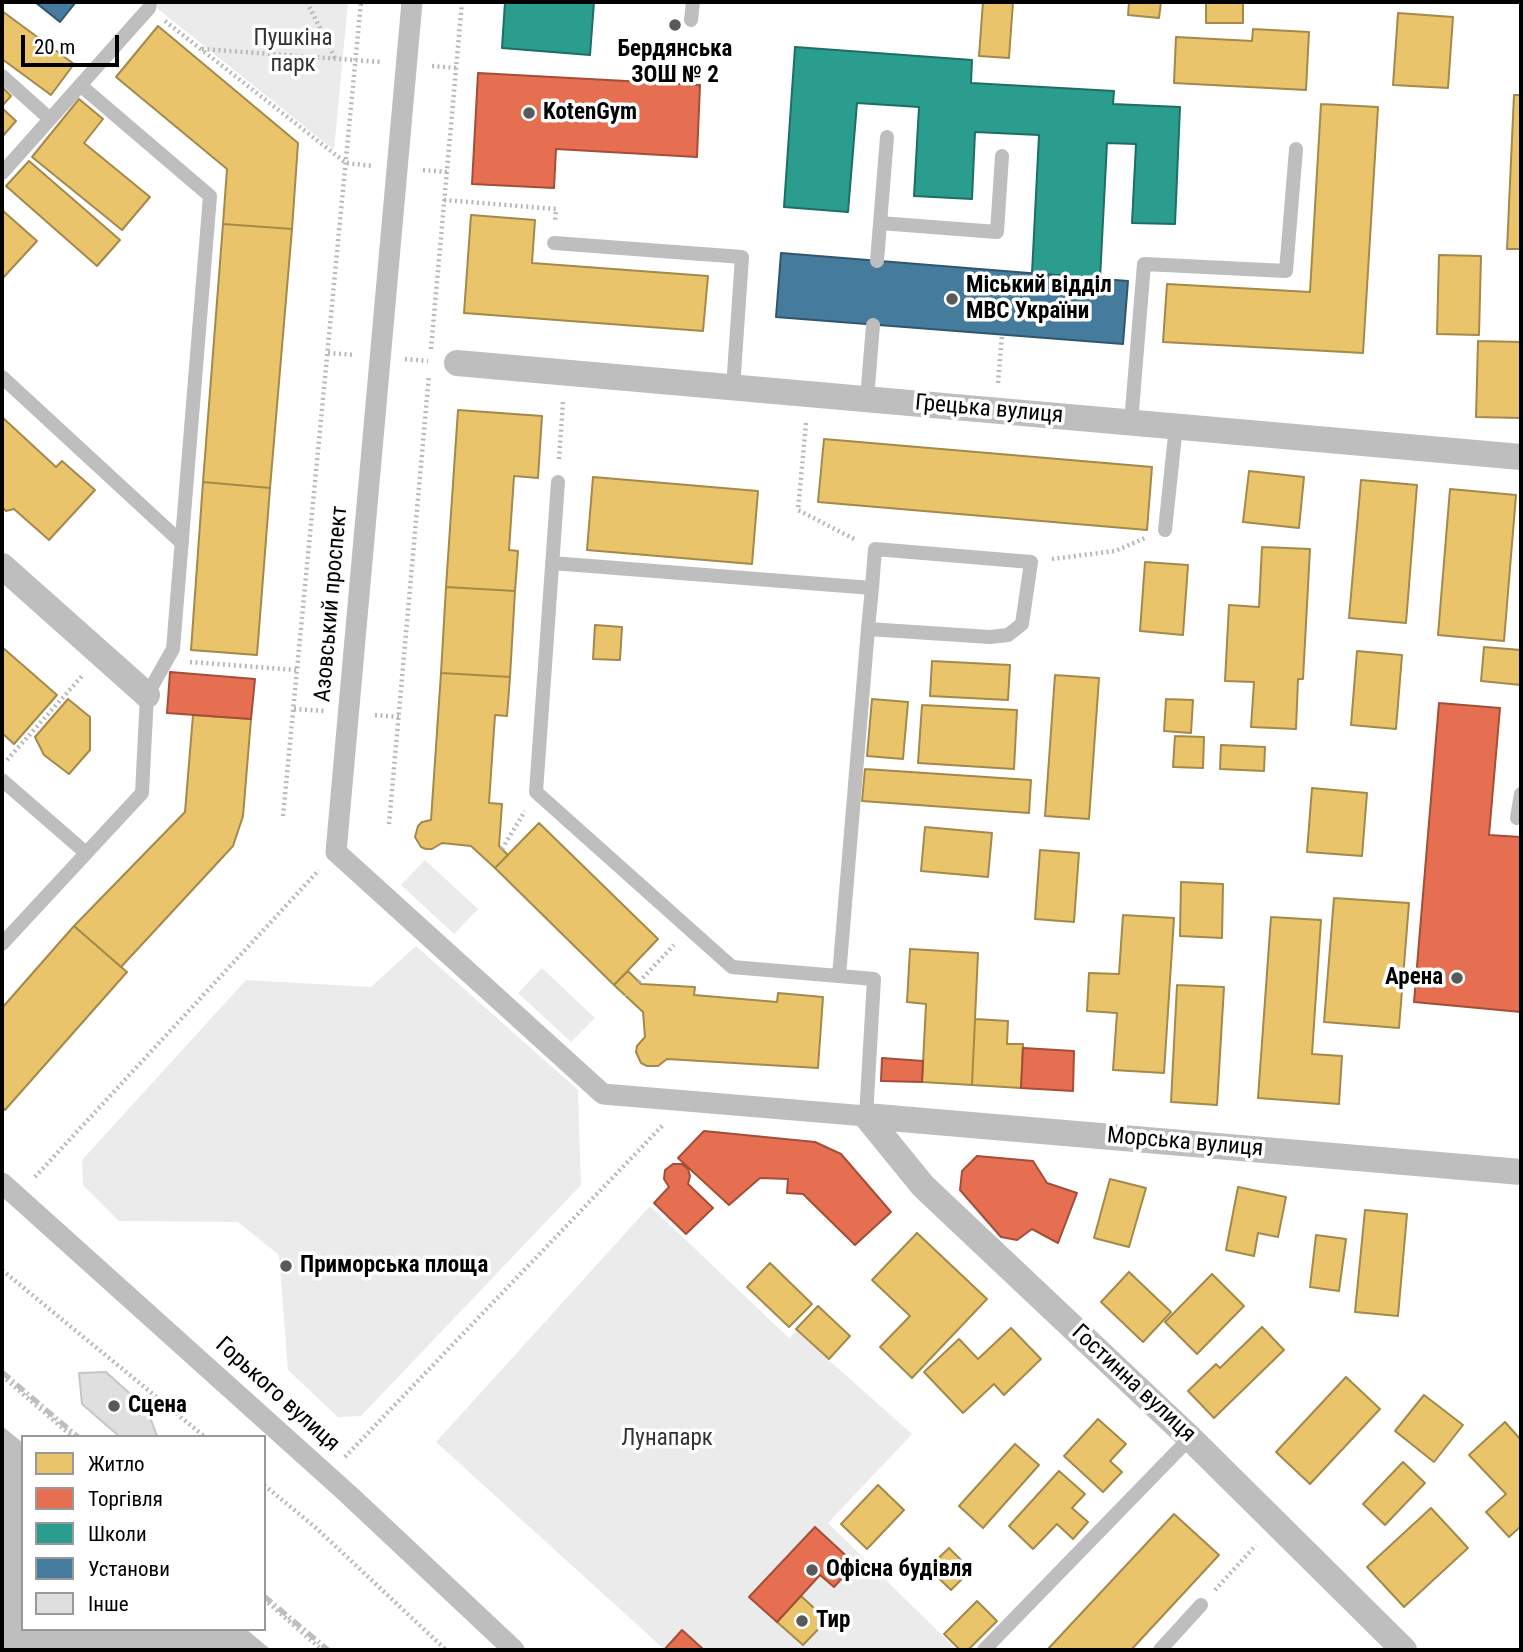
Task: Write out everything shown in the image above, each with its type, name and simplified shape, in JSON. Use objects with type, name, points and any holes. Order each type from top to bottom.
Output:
[{"type":"street","name":"Азовський проспект","points":[[336,852],[412,2]]},
{"type":"street","name":"Грецька вулиця","points":[[457,363],[1521,457]]},
{"type":"street","points":[[2,566],[147,695]]},
{"type":"street","points":[[336,852],[603,1094],[858,1115]]},
{"type":"street","name":"Морська вулиця","points":[[858,1115],[1521,1172]]},
{"type":"street","name":"Гостинна вулиця","points":[[858,1115],[923,1186],[1190,1438],[1404,1650]]},
{"type":"street","name":"Горького вулиця","points":[[9,1190],[327,1476],[514,1650]]},
{"type":"lane","points":[[691,20],[693,2]]},
{"type":"lane","points":[[2,173],[149,5]]},
{"type":"lane","points":[[2,76],[50,119]]},
{"type":"lane","points":[[2,944],[142,793],[147,695],[173,649],[211,195],[80,85]]},
{"type":"lane","points":[[877,261],[887,137]]},
{"type":"lane","points":[[1131,423],[1144,264],[1286,271],[1296,149]]},
{"type":"lane","points":[[880,223],[997,232],[1002,156]]},
{"type":"lane","points":[[554,243],[742,257],[733,388]]},
{"type":"lane","points":[[867,400],[873,325]]},
{"type":"lane","points":[[2,377],[182,543]]},
{"type":"lane","points":[[1165,530],[1176,426]]},
{"type":"lane","points":[[558,482],[537,792],[732,967],[874,979],[858,1115]]},
{"type":"lane","points":[[839,976],[868,629],[872,588],[875,549],[1031,562],[1022,624],[1008,635],[990,637],[868,629]]},
{"type":"lane","points":[[552,563],[872,588]]},
{"type":"lane","points":[[2,780],[86,853]]},
{"type":"lane","points":[[1517,818],[1521,794]]},
{"type":"lane","points":[[984,1650],[1190,1438]]},
{"type":"lane","points":[[1160,1650],[1201,1605]]},
{"type":"path","points":[[307,2],[336,59]]},
{"type":"path","points":[[283,816],[361,2]]},
{"type":"path","points":[[430,361],[462,2]]},
{"type":"path","points":[[149,5],[346,163],[447,172]]},
{"type":"path","points":[[200,48],[456,68]]},
{"type":"path","points":[[444,200],[556,209],[554,243]]},
{"type":"path","points":[[996,411],[1002,335]]},
{"type":"path","points":[[558,482],[565,373]]},
{"type":"path","points":[[389,824],[429,375]]},
{"type":"path","points":[[808,395],[798,510],[875,549]]},
{"type":"path","points":[[1031,562],[1115,551],[1165,530]]},
{"type":"path","points":[[2,766],[101,654]]},
{"type":"path","points":[[167,660],[298,670]]},
{"type":"path","points":[[502,849],[537,792]]},
{"type":"path","points":[[9,1190],[336,852]]},
{"type":"path","points":[[639,982],[689,929]]},
{"type":"path","points":[[327,1476],[685,1101]]},
{"type":"path","points":[[2,1270],[203,1435]]},
{"type":"path","points":[[2,1376],[71,1435]]},
{"type":"path","points":[[266,1487],[315,1527],[446,1650]]},
{"type":"path","points":[[1201,1605],[1276,1523]]},
{"type":"path","points":[[266,1601],[322,1650]]},
{"type":"green space","name":"Пушкіна парк","points":[[153,2],[348,2],[334,150],[153,5]]},
{"type":"green space","points":[[425,860],[478,909],[454,934],[401,885]]},
{"type":"green space","points":[[416,946],[578,1090],[581,1185],[361,1416],[338,1417],[288,1370],[279,1255],[238,1222],[119,1221],[83,1185],[82,1160],[246,980],[371,987]]},
{"type":"green space","points":[[542,968],[595,1018],[571,1042],[518,993]]},
{"type":"green space","name":"Лунапарк","points":[[650,1206],[789,1338],[796,1331],[912,1434],[828,1523],[957,1650],[665,1650],[436,1442]]},
{"type":"shaded area","points":[[2,1426],[21,1441],[21,1631],[248,1631],[271,1650],[2,1650]]},
{"type":"building: Житло","points":[[983,2],[1013,2],[1009,58],[979,56]]},
{"type":"building: Житло","points":[[1129,2],[1161,2],[1159,18],[1128,15]]},
{"type":"building: Житло","points":[[1206,2],[1243,2],[1243,23],[1206,23]]},
{"type":"building: Житло","points":[[2,11],[74,64],[51,95],[2,59]]},
{"type":"building: Житло","points":[[1398,13],[1453,17],[1448,88],[1393,85]]},
{"type":"building: Житло","points":[[158,26],[298,143],[292,229],[223,224],[227,169],[116,77]]},
{"type":"building: Житло","points":[[1253,29],[1309,32],[1306,90],[1174,83],[1176,37],[1252,41]]},
{"type":"building: Житло","points":[[2,87],[11,96],[2,106]]},
{"type":"building: Житло","points":[[1514,95],[1521,95],[1521,249],[1507,249]]},
{"type":"building: Житло","points":[[79,99],[103,119],[84,143],[150,197],[122,230],[32,157]]},
{"type":"building: Житло","points":[[1321,104],[1378,107],[1363,353],[1163,342],[1167,284],[1310,292]]},
{"type":"building: Житло","points":[[2,108],[16,121],[2,137]]},
{"type":"building: Житло","points":[[29,161],[120,240],[97,266],[6,186]]},
{"type":"building: Житло","points":[[2,210],[37,241],[2,279]]},
{"type":"building: Житло","points":[[471,215],[535,220],[532,263],[708,276],[703,331],[464,313]]},
{"type":"building: Житло","points":[[223,224],[292,229],[270,488],[203,482]]},
{"type":"building: Житло","points":[[1439,255],[1481,256],[1479,335],[1437,334]]},
{"type":"building: Житло","points":[[1478,341],[1521,342],[1521,418],[1476,417]]},
{"type":"building: Житло","points":[[458,410],[542,416],[538,478],[514,476],[509,550],[518,551],[515,591],[446,587]]},
{"type":"building: Житло","points":[[2,417],[56,467],[62,461],[95,490],[49,540],[14,509],[6,511],[2,507]]},
{"type":"building: Житло","points":[[824,439],[1152,467],[1147,530],[818,502]]},
{"type":"building: Житло","points":[[1249,471],[1304,477],[1299,528],[1243,522]]},
{"type":"building: Житло","points":[[593,477],[758,491],[752,564],[587,550]]},
{"type":"building: Житло","points":[[1361,480],[1417,485],[1406,623],[1349,618]]},
{"type":"building: Житло","points":[[203,482],[270,488],[257,655],[191,650]]},
{"type":"building: Житло","points":[[1450,489],[1516,495],[1504,641],[1438,635]]},
{"type":"building: Житло","points":[[1262,547],[1310,549],[1303,679],[1298,679],[1296,729],[1251,727],[1254,682],[1225,681],[1229,605],[1259,607]]},
{"type":"building: Житло","points":[[1145,562],[1188,565],[1183,635],[1140,631]]},
{"type":"building: Житло","points":[[446,587],[515,591],[510,677],[441,673]]},
{"type":"building: Житло","points":[[595,625],[622,627],[620,660],[593,659]]},
{"type":"building: Житло","points":[[2,647],[57,695],[14,744],[2,733]]},
{"type":"building: Житло","points":[[1484,647],[1521,650],[1521,685],[1481,681]]},
{"type":"building: Житло","points":[[1357,651],[1402,655],[1396,729],[1351,725]]},
{"type":"building: Житло","points":[[932,661],[1010,665],[1008,700],[930,696]]},
{"type":"building: Житло","points":[[441,673],[510,677],[507,716],[495,715],[489,803],[502,804],[499,846],[508,855],[495,868],[471,846],[442,843],[432,849],[426,849],[421,847],[415,837],[418,826],[431,820]]},
{"type":"building: Житло","points":[[1055,675],[1099,678],[1089,819],[1045,816]]},
{"type":"building: Житло","points":[[68,699],[90,717],[90,750],[69,774],[44,755],[35,737]]},
{"type":"building: Житло","points":[[872,699],[908,702],[903,759],[867,756]]},
{"type":"building: Житло","points":[[1166,699],[1193,700],[1191,733],[1164,731]]},
{"type":"building: Житло","points":[[922,705],[1017,710],[1014,769],[918,763]]},
{"type":"building: Житло","points":[[193,715],[251,719],[243,816],[233,846],[121,967],[74,926],[185,812]]},
{"type":"building: Житло","points":[[1175,736],[1204,737],[1203,768],[1173,767]]},
{"type":"building: Житло","points":[[1221,745],[1265,747],[1264,771],[1220,769]]},
{"type":"building: Житло","points":[[865,769],[1031,780],[1029,813],[862,801]]},
{"type":"building: Житло","points":[[1312,788],[1367,793],[1362,856],[1307,852]]},
{"type":"building: Житло","points":[[539,823],[658,939],[614,985],[495,868]]},
{"type":"building: Житло","points":[[925,827],[992,833],[988,877],[921,871]]},
{"type":"building: Житло","points":[[1040,850],[1079,853],[1074,922],[1035,919]]},
{"type":"building: Житло","points":[[1181,882],[1223,884],[1222,938],[1180,936]]},
{"type":"building: Житло","points":[[1334,898],[1409,903],[1399,1028],[1324,1022]]},
{"type":"building: Житло","points":[[1123,915],[1174,918],[1164,1073],[1113,1070],[1117,1013],[1087,1011],[1089,973],[1119,974]]},
{"type":"building: Житло","points":[[1271,917],[1321,920],[1312,1054],[1342,1056],[1339,1104],[1258,1098]]},
{"type":"building: Житло","points":[[74,926],[127,972],[5,1110],[2,1107],[2,1008]]},
{"type":"building: Житло","points":[[910,949],[978,953],[972,1085],[922,1082],[926,1004],[907,1002]]},
{"type":"building: Житло","points":[[628,971],[641,984],[695,987],[694,995],[777,1002],[778,993],[823,997],[818,1068],[667,1059],[658,1066],[641,1063],[636,1052],[637,1046],[645,1037],[643,1012],[614,985]]},
{"type":"building: Житло","points":[[1177,985],[1224,987],[1217,1105],[1171,1102]]},
{"type":"building: Житло","points":[[975,1019],[1008,1021],[1007,1044],[1023,1044],[1021,1088],[972,1085]]},
{"type":"building: Житло","points":[[1110,1179],[1146,1188],[1129,1247],[1094,1238]]},
{"type":"building: Житло","points":[[1238,1187],[1286,1197],[1278,1237],[1258,1233],[1254,1256],[1226,1250]]},
{"type":"building: Житло","points":[[1365,1210],[1407,1214],[1398,1316],[1355,1312]]},
{"type":"building: Житло","points":[[917,1233],[987,1299],[912,1378],[880,1347],[910,1316],[872,1280]]},
{"type":"building: Житло","points":[[1316,1235],[1346,1239],[1339,1291],[1310,1287]]},
{"type":"building: Житло","points":[[770,1263],[812,1304],[789,1327],[747,1287]]},
{"type":"building: Житло","points":[[1129,1272],[1171,1312],[1143,1342],[1101,1302]]},
{"type":"building: Житло","points":[[1212,1274],[1244,1306],[1197,1354],[1165,1322]]},
{"type":"building: Житло","points":[[818,1306],[850,1336],[829,1359],[796,1329]]},
{"type":"building: Житло","points":[[1262,1327],[1284,1350],[1214,1418],[1188,1391],[1216,1364],[1220,1368]]},
{"type":"building: Житло","points":[[1011,1328],[1041,1359],[1004,1395],[994,1384],[963,1413],[924,1372],[959,1339],[978,1359]]},
{"type":"building: Житло","points":[[1346,1377],[1380,1409],[1310,1484],[1276,1452]]},
{"type":"building: Житло","points":[[1424,1395],[1463,1425],[1434,1462],[1395,1431]]},
{"type":"building: Житло","points":[[1098,1419],[1126,1444],[1110,1461],[1122,1472],[1103,1492],[1064,1456]]},
{"type":"building: Житло","points":[[1505,1422],[1521,1440],[1521,1526],[1509,1537],[1486,1512],[1506,1494],[1469,1455]]},
{"type":"building: Житло","points":[[1015,1444],[1039,1465],[983,1528],[959,1506]]},
{"type":"building: Житло","points":[[1403,1462],[1425,1483],[1385,1525],[1363,1504]]},
{"type":"building: Житло","points":[[1059,1471],[1085,1494],[1072,1508],[1088,1522],[1073,1539],[1057,1524],[1033,1549],[1009,1526]]},
{"type":"building: Житло","points":[[878,1485],[904,1510],[867,1549],[841,1524]]},
{"type":"building: Житло","points":[[1431,1508],[1468,1548],[1404,1607],[1367,1567]]},
{"type":"building: Житло","points":[[1174,1514],[1219,1555],[1131,1650],[1047,1650]]},
{"type":"building: Житло","points":[[949,1548],[971,1570],[951,1590],[928,1568]]},
{"type":"building: Житло","name":"Тир","points":[[801,1596],[827,1620],[803,1645],[777,1622]]},
{"type":"building: Житло","points":[[977,1601],[997,1621],[968,1650],[960,1650],[944,1634]]},
{"type":"building: Торгівля","points":[[478,73],[700,85],[697,157],[556,149],[554,188],[472,184]]},
{"type":"building: Торгівля","points":[[170,672],[255,679],[251,719],[167,713]]},
{"type":"building: Торгівля","points":[[1439,703],[1500,708],[1489,835],[1521,837],[1521,1012],[1414,1002]]},
{"type":"building: Торгівля","points":[[1023,1048],[1074,1051],[1073,1091],[1021,1088]]},
{"type":"building: Торгівля","points":[[882,1058],[923,1061],[922,1082],[881,1081]]},
{"type":"building: Торгівля","points":[[704,1131],[815,1142],[841,1154],[891,1212],[855,1245],[803,1194],[787,1193],[788,1179],[760,1178],[729,1205],[678,1158]]},
{"type":"building: Торгівля","points":[[977,1156],[1033,1161],[1047,1183],[1077,1193],[1058,1243],[1032,1229],[1017,1240],[1001,1237],[960,1190],[962,1171]]},
{"type":"building: Торгівля","points":[[673,1164],[682,1164],[688,1169],[688,1184],[713,1208],[686,1234],[654,1203],[669,1187],[664,1179],[665,1170]]},
{"type":"building: Торгівля","name":"Офісна будівля","points":[[815,1527],[855,1564],[834,1587],[820,1575],[777,1622],[749,1597]]},
{"type":"building: Торгівля","points":[[682,1630],[704,1650],[664,1650]]},
{"type":"building: Школи","points":[[505,2],[594,2],[590,55],[502,48]]},
{"type":"building: Школи","points":[[795,47],[972,60],[971,83],[1114,91],[1113,104],[1180,107],[1175,224],[1132,223],[1136,144],[1107,143],[1100,279],[1032,273],[1039,135],[975,132],[972,199],[914,196],[919,107],[857,103],[848,212],[784,207]]},
{"type":"building: Установи","points":[[35,2],[76,2],[60,22]]},
{"type":"building: Установи","name":"Міський відділ МВС України","points":[[781,253],[1128,281],[1123,344],[776,317]]},
{"type":"building: Інше","name":"Сцена","points":[[106,1372],[147,1409],[157,1435],[118,1435],[82,1404],[79,1373]]},
{"type":"railway","points":[[2,1372],[76,1435]]},
{"type":"railway","points":[[266,1598],[328,1650]]},
{"type":"place","name":"Бердянська ЗОШ № 2","points":[[675,25]]},
{"type":"place","name":"KotenGym","points":[[529,113]]},
{"type":"place","name":"Міський відділ МВС України","points":[[952,299]]},
{"type":"place","name":"Арена","points":[[1457,978]]},
{"type":"place","name":"Приморська площа","points":[[286,1266]]},
{"type":"place","name":"Сцена","points":[[114,1406]]},
{"type":"place","name":"Офісна будівля","points":[[812,1570]]},
{"type":"place","name":"Тир","points":[[802,1621]]}]
